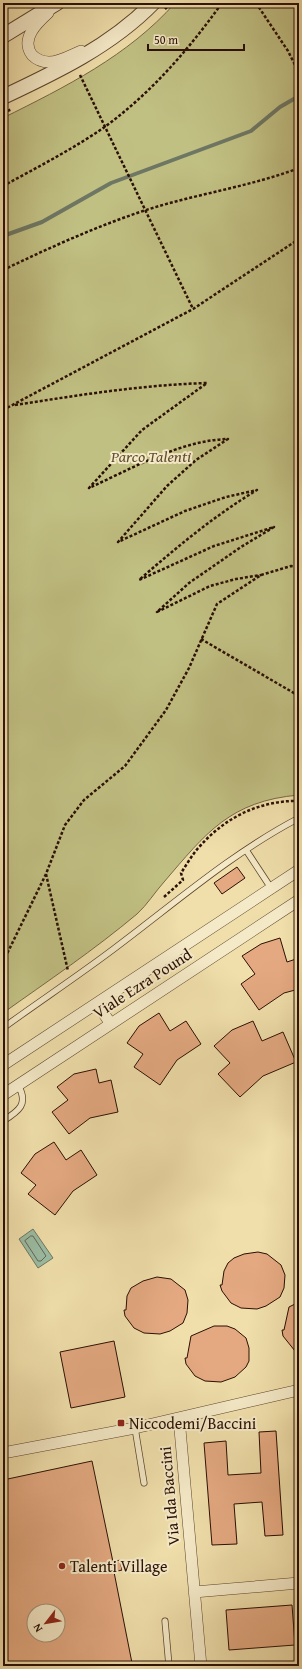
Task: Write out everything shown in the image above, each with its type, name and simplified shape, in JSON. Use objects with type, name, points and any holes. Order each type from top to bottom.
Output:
[{"type":"street","points":[[3,36],[58,3]]},
{"type":"street","points":[[58,3],[35,25],[29,36],[29,50],[38,60],[54,62],[111,39]]},
{"type":"street","points":[[3,98],[69,64],[111,39],[153,3]]},
{"type":"street","name":"Viale Ezra Pound","points":[[3,1065],[299,870]]},
{"type":"street","name":"Viale Ezra Pound","points":[[3,1095],[110,1023],[299,900]]},
{"type":"street","points":[[97,1002],[110,1023]]},
{"type":"street","points":[[3,1453],[135,1428],[299,1390]]},
{"type":"street","name":"Via Ida Baccini","points":[[179,1418],[201,1666]]},
{"type":"street","points":[[194,1592],[299,1583]]},
{"type":"lane","points":[[3,1028],[114,949],[199,883],[246,850],[299,818]]},
{"type":"lane","points":[[246,850],[271,888]]},
{"type":"lane","points":[[3,1121],[16,1113],[23,1102],[23,1095],[18,1085]]},
{"type":"lane","points":[[135,1428],[144,1483]]},
{"type":"lane","points":[[165,1621],[169,1666]]},
{"type":"path","points":[[3,186],[105,127],[134,104],[177,62],[222,3]]},
{"type":"path","points":[[256,3],[288,51],[299,73]]},
{"type":"path","points":[[269,3],[299,7]]},
{"type":"path","points":[[80,75],[193,309]]},
{"type":"path","points":[[3,270],[83,233],[144,210],[222,189],[272,178],[299,168]]},
{"type":"path","points":[[3,410],[15,405],[66,375],[193,309],[299,239]]},
{"type":"path","points":[[15,405],[165,384],[207,383],[142,430],[89,488],[163,455],[200,443],[228,439],[196,460],[167,486],[118,542],[185,511],[226,497],[257,490],[227,508],[195,531],[139,580],[214,546],[274,527],[235,551],[189,583],[157,612],[210,586],[236,579],[261,575],[291,566],[299,567]]},
{"type":"path","points":[[3,962],[46,874],[65,825],[84,800],[125,766],[166,710],[188,668],[217,604],[261,575]]},
{"type":"path","points":[[200,639],[299,696]]},
{"type":"path","points":[[160,900],[183,880],[181,873],[201,845],[232,818],[263,805],[278,801],[299,801]]},
{"type":"path","points":[[46,874],[68,971]]},
{"type":"path","points":[[62,975],[75,966]]},
{"type":"green space","name":"Parco Talenti","points":[[175,3],[299,3],[299,795],[275,798],[255,804],[237,812],[221,822],[193,849],[137,914],[88,953],[3,1013],[3,118],[72,82],[116,55],[157,22]]},
{"type":"water","points":[[33,1229],[53,1258],[38,1268],[19,1239]]},
{"type":"building","points":[[237,867],[245,878],[222,894],[214,883]]},
{"type":"building","points":[[280,938],[287,962],[299,958],[299,989],[284,993],[259,1010],[241,984],[255,974],[242,956],[261,944]]},
{"type":"building","points":[[159,1013],[170,1031],[186,1021],[201,1044],[177,1060],[160,1085],[134,1067],[143,1054],[127,1043],[139,1026]]},
{"type":"building","points":[[253,1021],[262,1041],[283,1032],[296,1062],[263,1076],[240,1097],[218,1074],[230,1063],[214,1046],[232,1030]]},
{"type":"building","points":[[96,1069],[99,1083],[111,1080],[118,1112],[90,1118],[69,1134],[52,1112],[68,1100],[57,1087],[74,1074]]},
{"type":"building","points":[[54,1142],[66,1160],[81,1150],[97,1175],[73,1191],[55,1215],[28,1194],[36,1185],[21,1173],[35,1154]]},
{"type":"building","points":[[258,1252],[267,1254],[281,1265],[285,1275],[284,1288],[280,1297],[266,1306],[257,1309],[241,1308],[231,1303],[222,1291],[220,1285],[222,1285],[224,1271],[228,1263],[234,1258],[244,1254]]},
{"type":"building","points":[[157,1277],[171,1279],[185,1290],[188,1300],[187,1313],[183,1323],[170,1331],[160,1334],[144,1333],[134,1328],[125,1316],[124,1310],[126,1310],[127,1296],[131,1288],[143,1281]]},
{"type":"building","points":[[299,1302],[299,1356],[283,1336],[282,1330],[284,1330],[289,1307]]},
{"type":"building","points":[[214,1326],[227,1326],[235,1329],[246,1338],[249,1348],[249,1361],[246,1367],[235,1377],[221,1382],[205,1381],[195,1376],[186,1364],[185,1358],[187,1358],[191,1336]]},
{"type":"building","points":[[114,1341],[125,1397],[71,1408],[60,1352]]},
{"type":"building","points":[[276,1431],[283,1535],[265,1536],[262,1502],[234,1504],[237,1544],[212,1545],[204,1443],[226,1441],[228,1475],[261,1473],[259,1432]]},
{"type":"building","name":"Talenti Village","points":[[92,1461],[113,1562],[120,1560],[122,1570],[114,1572],[132,1663],[118,1666],[3,1666],[3,1480]]},
{"type":"building","points":[[292,1605],[295,1645],[229,1650],[226,1610]]},
{"type":"waterway","points":[[3,236],[42,222],[111,183],[251,131],[280,107],[299,96]]},
{"type":"place","name":"Niccodemi/Baccini","points":[[121,1423]]},
{"type":"place","name":"Talenti Village","points":[[62,1566]]}]
